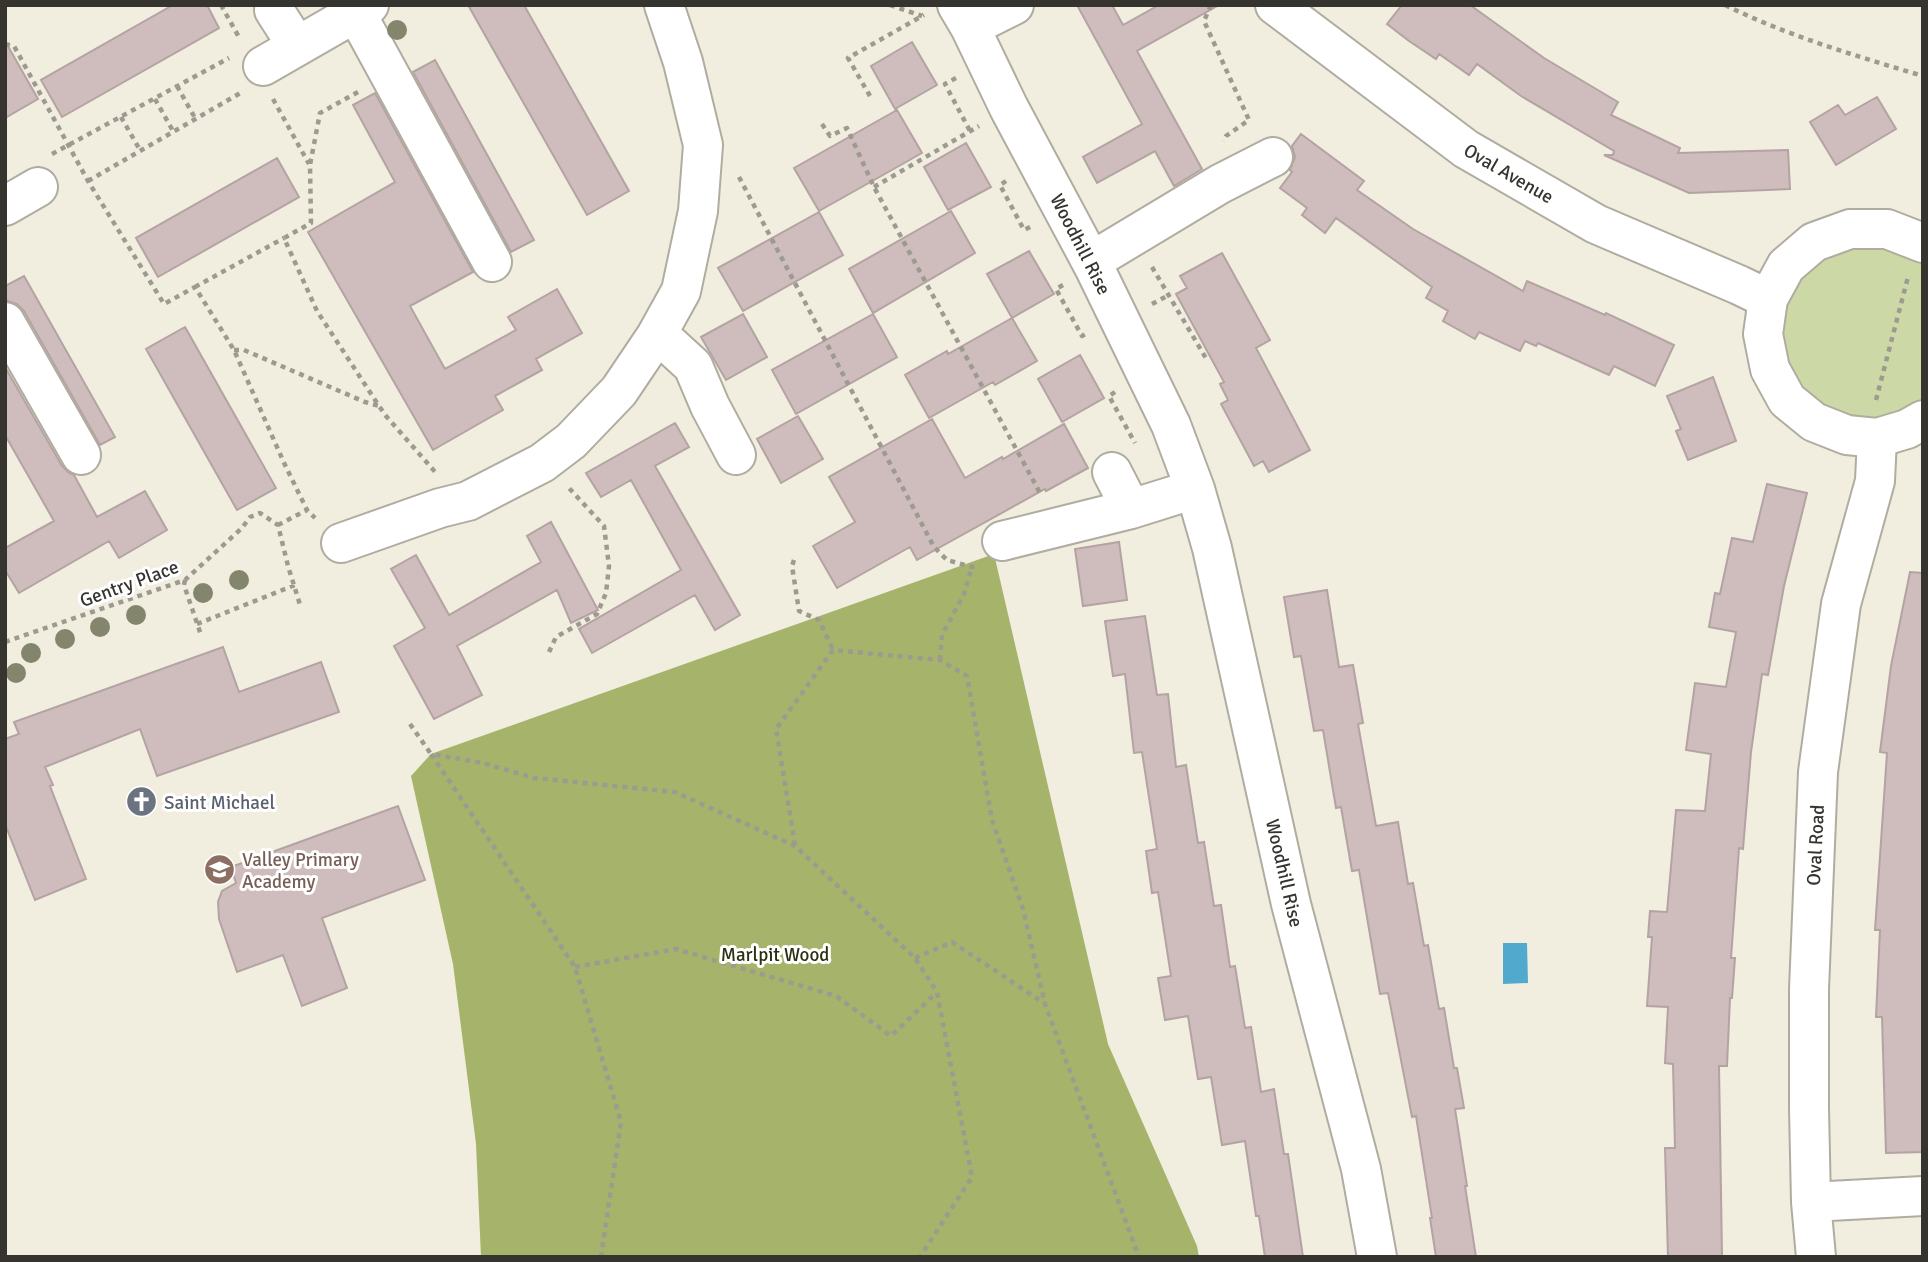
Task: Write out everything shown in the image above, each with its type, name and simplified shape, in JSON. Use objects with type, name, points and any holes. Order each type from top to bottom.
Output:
[{"type":"street","points":[[341,543],[440,508],[468,501],[542,463],[571,441],[619,391],[656,336],[681,291],[698,211],[703,145],[683,62],[664,5]]},
{"type":"street","points":[[946,15],[1014,5]]},
{"type":"street","name":"Oval Avenue","points":[[1275,5],[1466,149],[1596,224],[1768,299]]},
{"type":"street","points":[[252,70],[362,9],[390,75],[492,262]]},
{"type":"street","points":[[274,10],[297,47]]},
{"type":"street","name":"Woodhill Rise","points":[[946,15],[1009,108],[1092,261],[1171,425],[1195,489],[1212,548],[1291,904],[1362,1169],[1377,1257]]},
{"type":"street","points":[[1092,261],[1220,184],[1273,157]]},
{"type":"street","points":[[5,206],[38,187]]},
{"type":"street","points":[[1916,255],[1887,229],[1850,229],[1814,242],[1786,266],[1768,299],[1763,334],[1770,369],[1787,400],[1814,422],[1847,435],[1877,438],[1907,429],[1923,420]]},
{"type":"street","points":[[5,322],[81,455]]},
{"type":"street","points":[[656,336],[693,366],[736,455]]},
{"type":"street","name":"Oval Road","points":[[1816,1257],[1808,1108],[1809,989],[1818,772],[1842,604],[1875,481],[1877,438]]},
{"type":"street","points":[[1112,472],[1131,509]]},
{"type":"street","points":[[1002,541],[1131,509],[1195,489]]},
{"type":"street","points":[[1811,1202],[1923,1196]]},
{"type":"path","points":[[221,5],[252,70],[310,165]]},
{"type":"path","points":[[890,5],[946,15]]},
{"type":"path","points":[[1211,5],[1205,21],[1249,120],[1226,136],[1218,150],[1213,166],[1220,184]]},
{"type":"path","points":[[1725,5],[1753,19],[1923,76]]},
{"type":"path","points":[[870,96],[848,58],[946,15]]},
{"type":"path","points":[[5,44],[14,46],[88,181],[164,304],[311,223],[310,165],[320,113],[390,75]]},
{"type":"path","points":[[68,145],[177,86],[252,70]]},
{"type":"path","points":[[88,181],[195,118],[252,70]]},
{"type":"path","points":[[177,86],[195,118]]},
{"type":"path","points":[[155,98],[173,131]]},
{"type":"path","points":[[874,187],[1009,108]]},
{"type":"path","points":[[121,117],[139,150]]},
{"type":"path","points":[[822,124],[830,136],[847,128],[874,187],[1042,498]]},
{"type":"path","points":[[736,170],[934,547],[947,560],[972,567],[998,558],[1002,551],[1002,541]]},
{"type":"path","points":[[284,238],[317,311],[379,406],[427,464],[468,501]]},
{"type":"path","points":[[1877,438],[1871,421],[1916,255]]},
{"type":"path","points":[[1148,262],[1208,360]]},
{"type":"path","points":[[195,287],[234,350],[307,510],[341,543]]},
{"type":"path","points":[[1163,299],[1169,295]]},
{"type":"path","points":[[234,350],[244,350],[379,406]]},
{"type":"path","points":[[542,463],[577,495],[604,526],[609,566],[606,593],[597,614],[556,637],[549,652]]},
{"type":"path","points":[[301,608],[278,525],[307,510]]},
{"type":"path","name":"Gentry Place","points":[[5,642],[185,580],[242,528],[250,517],[260,513],[278,525]]},
{"type":"path","points":[[794,560],[792,566],[799,611],[819,620],[833,650]]},
{"type":"path","points":[[940,660],[942,635],[964,594],[972,567]]},
{"type":"path","points":[[185,580],[184,585],[201,635]]},
{"type":"path","points":[[197,624],[295,585]]},
{"type":"path","points":[[833,650],[940,660],[967,676],[992,820],[1023,909],[1045,1004],[1139,1257]]},
{"type":"path","points":[[795,846],[776,729],[833,650]]},
{"type":"path","points":[[410,724],[576,967],[621,1122],[601,1257]]},
{"type":"path","points":[[431,754],[483,763],[534,778],[675,792],[795,846],[915,958],[937,992],[972,1177],[920,1257]]},
{"type":"path","points":[[915,958],[952,942],[1045,1004]]},
{"type":"path","points":[[576,967],[677,949],[836,996],[891,1036],[937,992]]},
{"type":"green space","points":[[1843,247],[1899,248],[1923,262],[1923,402],[1918,407],[1865,422],[1837,416],[1794,382],[1779,329],[1784,302],[1798,277],[1818,258]]},
{"type":"green space","name":"Marlpit Wood","points":[[994,554],[1108,1044],[1197,1246],[1199,1257],[481,1257],[476,1144],[453,964],[411,776],[431,754]]},
{"type":"water","points":[[1503,943],[1527,943],[1528,983],[1503,984]]},
{"type":"building","points":[[173,5],[207,5],[219,28],[62,117],[41,80]]},
{"type":"building","points":[[468,5],[524,5],[629,191],[587,215]]},
{"type":"building","points":[[1077,5],[1112,5],[1123,25],[1159,5],[1219,5],[1137,51],[1202,169],[1174,186],[1155,151],[1097,183],[1083,157],[1142,124]]},
{"type":"building","points":[[1402,5],[1470,5],[1544,58],[1618,102],[1611,115],[1680,148],[1678,153],[1788,150],[1790,189],[1689,193],[1604,155],[1613,155],[1614,151],[1521,96],[1477,64],[1469,75],[1439,54],[1436,59],[1409,41],[1387,24]]},
{"type":"building","points":[[5,41],[38,99],[5,118]]},
{"type":"building","points":[[912,42],[937,85],[895,109],[871,66]]},
{"type":"building","points":[[435,60],[534,240],[511,252],[413,72]]},
{"type":"building","points":[[375,93],[473,272],[410,306],[445,369],[516,330],[508,317],[557,289],[582,333],[536,359],[542,370],[495,396],[503,410],[433,450],[308,232],[395,182],[353,105]]},
{"type":"building","points":[[1877,97],[1896,129],[1836,165],[1810,122],[1838,105],[1845,115]]},
{"type":"building","points":[[897,110],[922,153],[819,211],[794,168]]},
{"type":"building","points":[[1301,134],[1364,181],[1357,190],[1413,229],[1523,291],[1527,281],[1605,315],[1606,313],[1674,345],[1655,386],[1614,366],[1609,375],[1538,343],[1536,346],[1525,341],[1520,351],[1479,332],[1475,339],[1443,321],[1448,311],[1426,298],[1432,287],[1336,218],[1325,233],[1302,215],[1307,208],[1280,188],[1292,172],[1290,170],[1295,157],[1292,146]]},
{"type":"building","points":[[966,143],[991,187],[948,210],[924,167]]},
{"type":"building","points":[[277,158],[299,197],[158,277],[136,238]]},
{"type":"building","points":[[951,211],[975,253],[873,313],[849,269]]},
{"type":"building","points":[[819,212],[843,255],[743,311],[718,268]]},
{"type":"building","points":[[1029,251],[1054,294],[1012,318],[987,274]]},
{"type":"building","points":[[1222,253],[1270,340],[1256,348],[1310,450],[1269,472],[1263,461],[1254,466],[1221,404],[1228,400],[1220,384],[1224,382],[1176,294],[1187,288],[1180,276]]},
{"type":"building","points":[[24,276],[115,437],[100,445],[24,311],[17,304],[5,300],[5,286]]},
{"type":"building","points":[[743,314],[767,357],[726,380],[701,337]]},
{"type":"building","points":[[873,314],[897,357],[796,414],[772,370]]},
{"type":"building","points":[[1012,318],[1037,361],[929,418],[905,375]]},
{"type":"building","points":[[185,327],[276,488],[237,510],[146,349]]},
{"type":"building","points":[[1080,355],[1104,398],[1062,422],[1038,379]]},
{"type":"building","points":[[5,367],[62,466],[74,475],[97,517],[145,491],[167,530],[119,558],[109,541],[19,593],[5,570],[5,548],[54,521],[5,435]]},
{"type":"building","points":[[1713,377],[1736,441],[1688,460],[1676,431],[1681,429],[1667,396]]},
{"type":"building","points":[[798,416],[823,459],[781,483],[757,439]]},
{"type":"building","points":[[932,419],[965,478],[1064,424],[1088,468],[917,560],[910,547],[837,588],[813,546],[855,522],[829,477]]},
{"type":"building","points":[[675,423],[689,447],[655,466],[740,615],[715,630],[695,595],[592,653],[579,629],[681,570],[631,480],[601,497],[586,473]]},
{"type":"building","points":[[1767,484],[1807,493],[1784,586],[1768,675],[1762,674],[1751,752],[1743,849],[1739,848],[1727,1066],[1719,1066],[1722,1257],[1668,1257],[1665,1148],[1675,1148],[1673,1064],[1665,1063],[1668,1007],[1647,1006],[1652,937],[1648,937],[1650,911],[1667,912],[1676,810],[1705,811],[1711,754],[1686,750],[1695,683],[1726,687],[1736,632],[1709,627],[1715,593],[1720,594],[1732,538],[1753,542]]},
{"type":"building","points":[[551,522],[598,610],[571,623],[557,590],[457,646],[482,695],[434,719],[394,646],[425,628],[391,569],[416,555],[449,615],[541,562],[527,536]]},
{"type":"building","points":[[1119,542],[1127,600],[1083,606],[1075,549]]},
{"type":"building","points":[[1910,572],[1923,573],[1923,1152],[1886,1153],[1882,1017],[1876,1017],[1880,930],[1875,930],[1887,753],[1880,752],[1891,666]]},
{"type":"building","points":[[1327,590],[1339,667],[1353,665],[1363,723],[1358,724],[1376,826],[1398,822],[1408,884],[1413,883],[1424,946],[1428,945],[1439,1009],[1444,1008],[1464,1108],[1455,1109],[1476,1257],[1436,1257],[1416,1116],[1412,1117],[1388,993],[1380,994],[1359,870],[1352,871],[1341,807],[1336,808],[1323,730],[1314,731],[1301,656],[1294,657],[1284,597]]},
{"type":"building","points":[[1145,616],[1157,695],[1168,694],[1176,767],[1186,765],[1198,843],[1204,842],[1214,906],[1221,905],[1230,967],[1235,966],[1245,1028],[1251,1027],[1261,1092],[1274,1089],[1284,1154],[1288,1154],[1303,1257],[1265,1257],[1245,1141],[1222,1145],[1211,1077],[1198,1079],[1188,1016],[1165,1020],[1158,978],[1171,976],[1158,892],[1152,893],[1146,851],[1157,849],[1142,752],[1134,753],[1125,674],[1113,676],[1105,621]]},
{"type":"building","points":[[223,647],[239,692],[321,662],[339,712],[157,776],[140,729],[45,767],[86,879],[35,900],[5,824],[5,739],[19,734],[14,722]]},
{"type":"building","points":[[398,806],[425,880],[322,918],[347,988],[302,1006],[283,955],[237,972],[219,919],[218,902],[222,891],[236,883],[231,867]]},
{"type":"place","name":"Saint Michael","points":[[141,802]]},
{"type":"place","name":"Valley Primary Academy","points":[[219,870]]}]
